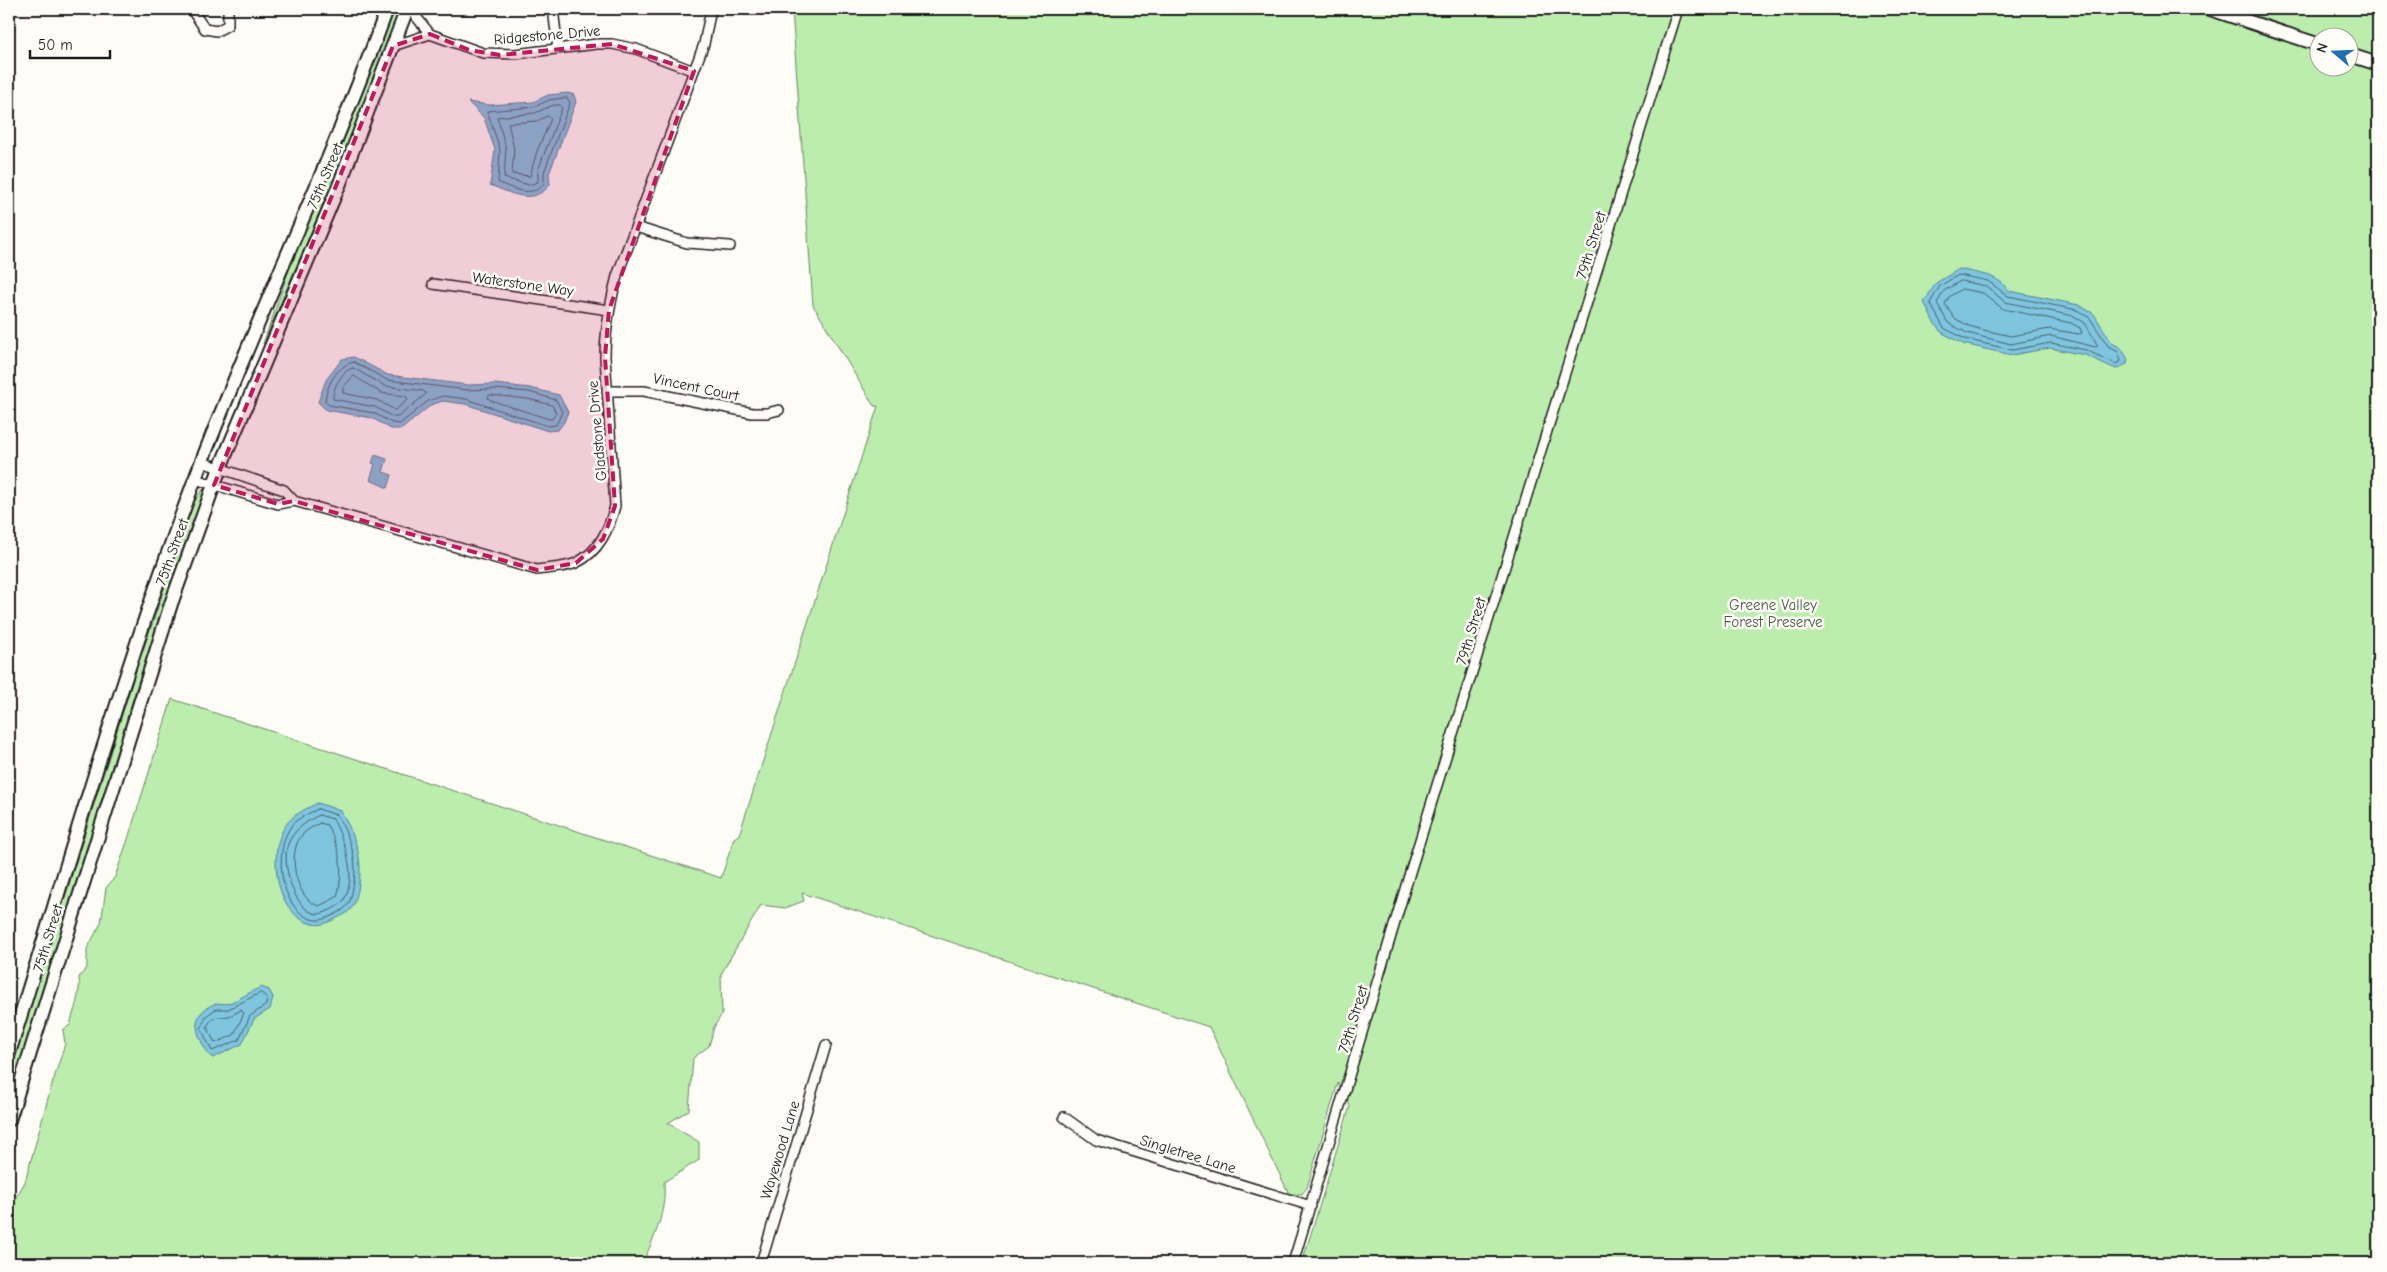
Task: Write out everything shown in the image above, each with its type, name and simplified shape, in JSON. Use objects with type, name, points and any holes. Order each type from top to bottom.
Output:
[{"type":"main road","name":"75th Street","points":[[9,1053],[144,623],[195,479],[334,145],[387,9]]},
{"type":"main road","name":"75th Street","points":[[9,1120],[157,646],[220,468],[343,174],[409,9]]},
{"type":"main road","points":[[2210,9],[2310,42]]},
{"type":"main road","points":[[2360,58],[2378,64]]},
{"type":"street","points":[[191,9],[205,29],[217,31],[228,25],[228,9]]},
{"type":"street","points":[[393,46],[430,34],[409,9]]},
{"type":"street","points":[[553,9],[558,49]]},
{"type":"street","name":"Gladstone Drive","points":[[195,479],[278,504],[294,501],[537,570],[576,563],[603,539],[609,529],[616,506],[615,470],[607,391],[605,336],[609,310],[617,276],[706,38],[711,9]]},
{"type":"street","name":"79th Street","points":[[1293,1263],[1414,860],[1678,9]]},
{"type":"street","name":"Ridgestone Drive","points":[[430,34],[483,54],[508,55],[612,44],[636,50],[694,71]]},
{"type":"street","points":[[636,227],[686,243],[730,246]]},
{"type":"street","name":"Waterstone Way","points":[[433,284],[609,310]]},
{"type":"street","name":"Vincent Court","points":[[607,391],[644,391],[752,413],[767,414],[780,410]]},
{"type":"street","name":"Gladstone Drive","points":[[202,462],[284,490],[294,501]]},
{"type":"street","name":"Wayewood Lane","points":[[761,1263],[826,1045]]},
{"type":"street","name":"Singletree Lane","points":[[1064,1117],[1096,1140],[1310,1206]]},
{"type":"highlighted area","points":[[430,34],[469,50],[500,55],[612,44],[694,71],[609,310],[605,357],[615,506],[603,539],[576,563],[537,570],[294,501],[278,504],[214,485],[393,46]]},
{"type":"green space","points":[[394,9],[400,9],[335,176],[263,344],[292,261],[340,150]]},
{"type":"green space","name":"Greene Valley Forest Preserve","points":[[792,9],[2378,9],[2378,1263],[1302,1263],[1350,1106],[1338,1083],[1307,1188],[1302,1194],[1289,1194],[1209,1027],[802,893],[804,901],[785,908],[761,905],[721,974],[722,1014],[714,1027],[709,1046],[693,1058],[689,1110],[668,1123],[699,1142],[699,1160],[664,1182],[661,1214],[643,1263],[9,1263],[9,1209],[25,1182],[65,1044],[63,1030],[70,1025],[78,995],[79,977],[87,968],[87,949],[101,923],[106,888],[115,877],[172,699],[721,878],[734,838],[739,835],[878,406],[874,406],[813,305]]},
{"type":"green space","points":[[203,489],[204,492],[142,670],[9,1098],[9,1076],[133,680],[193,504]]},
{"type":"water","points":[[568,93],[574,95],[576,102],[549,174],[550,185],[536,195],[521,196],[490,185],[495,150],[484,118],[468,102],[489,105],[533,102],[548,95]]},
{"type":"water","points":[[1959,269],[1990,276],[2001,282],[2009,291],[2079,305],[2094,314],[2112,343],[2121,348],[2128,359],[2127,364],[2116,369],[2085,355],[2050,348],[2012,355],[1963,344],[1941,332],[1933,321],[1924,302],[1936,283]]},
{"type":"water","points":[[354,357],[388,375],[468,385],[495,384],[530,388],[559,395],[568,412],[558,430],[548,431],[465,404],[443,401],[431,405],[402,429],[391,429],[372,418],[326,410],[318,402],[326,380],[342,359]]},
{"type":"water","points":[[375,455],[387,459],[383,472],[392,475],[388,488],[370,480],[375,464],[372,463]]},
{"type":"water","points":[[318,803],[341,811],[355,840],[359,858],[360,879],[356,900],[352,907],[342,916],[327,923],[317,925],[297,916],[288,906],[281,892],[277,877],[276,861],[282,832],[289,821],[298,813]]},
{"type":"water","points":[[261,987],[269,990],[273,997],[270,1009],[254,1019],[242,1044],[213,1058],[210,1056],[197,1028],[197,1021],[200,1015],[205,1009],[214,1004],[229,1003]]}]
